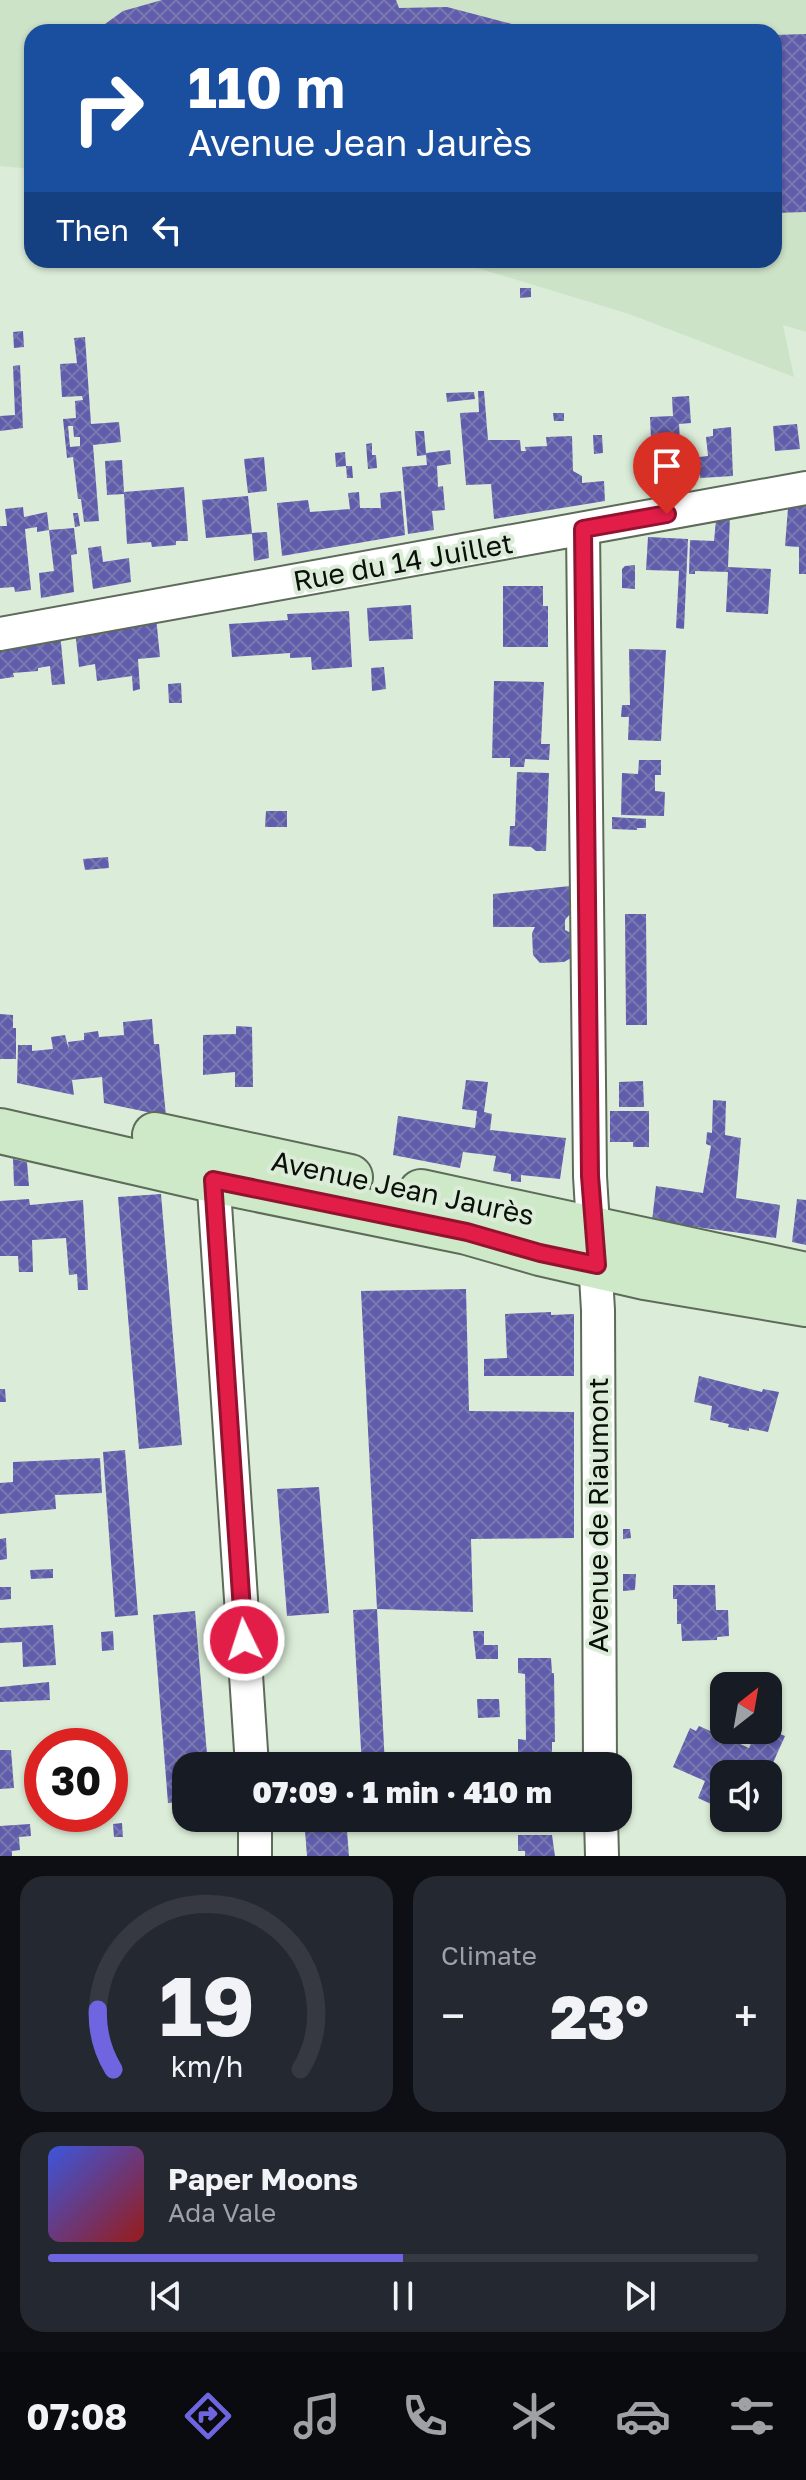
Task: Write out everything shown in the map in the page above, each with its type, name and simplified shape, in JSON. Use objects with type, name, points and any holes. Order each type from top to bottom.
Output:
[{"type":"main road","name":"Avenue Jean Jaurès","points":[[0,1103],[212,1164]]},
{"type":"main road","name":"Avenue Jean Jaurès","points":[[0,1131],[212,1164],[596,1246],[806,1275]]},
{"type":"main road","name":"Avenue Jean Jaurès","points":[[596,1246],[645,1277],[806,1304]]},
{"type":"street","name":"Rue du 14 Juillet","points":[[0,634],[806,488]]},
{"type":"street","name":"Avenue de Riaumont","points":[[583,529],[590,1176],[596,1246],[600,1752]]},
{"type":"street","points":[[212,1164],[251,1752]]},
{"type":"street","points":[[255,1832],[255,1856]]},
{"type":"street","points":[[601,1832],[602,1856]]},
{"type":"shaded area","points":[[0,0],[806,0],[806,332],[783,325],[794,377],[629,314],[477,268],[782,268],[782,24],[24,24],[24,168],[0,166]]},
{"type":"building","points":[[162,0],[396,0],[399,8],[447,7],[511,24],[105,24],[123,11]]},
{"type":"building","points":[[806,34],[806,212],[782,213],[782,35]]},
{"type":"building","points":[[520,288],[531,288],[531,297],[520,298]]},
{"type":"building","points":[[23,331],[24,347],[14,348],[13,332]]},
{"type":"building","points":[[85,337],[91,424],[119,422],[121,442],[93,445],[99,521],[84,522],[73,457],[67,458],[63,419],[76,418],[75,401],[83,400],[82,396],[62,397],[60,364],[77,363],[74,338]],"holes":[[[68,426],[73,426],[74,437],[80,437],[80,446],[70,447]]]},
{"type":"building","points":[[20,365],[23,428],[0,431],[0,416],[15,415],[13,366]]},
{"type":"building","points":[[478,391],[484,391],[488,440],[520,440],[521,451],[526,451],[525,447],[547,446],[546,437],[572,436],[573,471],[582,476],[582,483],[604,481],[605,501],[494,519],[491,484],[466,485],[460,413],[479,412]]},
{"type":"building","points":[[474,392],[475,399],[447,402],[446,393]]},
{"type":"building","points":[[689,396],[691,423],[679,424],[681,459],[652,460],[650,417],[673,416],[672,397]]},
{"type":"building","points":[[553,413],[564,413],[564,421],[554,421]]},
{"type":"building","points":[[797,424],[800,449],[775,451],[773,426]]},
{"type":"building","points":[[731,427],[733,476],[700,478],[699,457],[708,456],[706,437],[713,436],[713,429]]},
{"type":"building","points":[[415,431],[424,431],[426,453],[450,450],[451,464],[437,466],[438,487],[443,486],[445,510],[432,511],[434,530],[408,534],[402,467],[427,465],[426,455],[417,456]]},
{"type":"building","points":[[593,435],[602,435],[603,453],[594,454]]},
{"type":"building","points":[[372,443],[377,468],[368,469],[366,444]]},
{"type":"building","points":[[345,452],[346,466],[336,467],[335,453]]},
{"type":"building","points":[[264,457],[267,491],[248,493],[244,459]]},
{"type":"building","points":[[122,460],[124,492],[184,487],[188,541],[152,547],[151,542],[127,544],[124,494],[107,495],[105,461]]},
{"type":"building","points":[[346,466],[352,466],[353,478],[347,478]]},
{"type":"building","points":[[401,491],[405,535],[282,556],[277,503],[308,500],[310,512],[350,509],[348,493],[359,492],[360,508],[381,508],[380,493]]},
{"type":"building","points":[[248,496],[252,533],[267,532],[269,558],[254,561],[252,534],[206,538],[202,500]]},
{"type":"building","points":[[806,505],[806,574],[799,574],[799,547],[785,546],[788,508]]},
{"type":"building","points":[[23,507],[24,517],[47,512],[49,530],[37,532],[37,527],[25,529],[31,590],[15,592],[14,587],[0,588],[0,526],[7,526],[5,509]]},
{"type":"building","points":[[73,513],[78,513],[80,526],[75,527]]},
{"type":"building","points":[[730,517],[728,567],[771,569],[768,614],[726,612],[728,572],[695,571],[695,574],[689,574],[690,540],[714,541],[716,520]]},
{"type":"building","points":[[74,528],[77,554],[71,555],[74,592],[41,598],[39,573],[54,571],[49,530]]},
{"type":"building","points":[[648,537],[688,539],[684,629],[676,628],[679,571],[646,570]]},
{"type":"building","points":[[101,546],[103,562],[129,558],[131,582],[93,589],[88,548]]},
{"type":"building","points":[[635,565],[635,589],[622,588],[622,569]]},
{"type":"building","points":[[503,586],[543,586],[543,606],[548,606],[548,647],[503,647]]},
{"type":"building","points":[[411,605],[413,639],[369,641],[367,608]]},
{"type":"building","points":[[349,611],[352,667],[312,670],[311,657],[290,658],[290,653],[232,657],[229,624],[288,620],[287,614]]},
{"type":"building","points":[[156,617],[160,657],[138,659],[140,689],[133,691],[132,676],[97,681],[95,664],[79,667],[75,630]]},
{"type":"building","points":[[60,633],[65,684],[52,685],[50,666],[38,668],[38,671],[13,673],[14,677],[0,679],[0,643]]},
{"type":"building","points":[[629,649],[666,650],[661,741],[628,740],[629,717],[621,717],[622,705],[630,705]]},
{"type":"building","points":[[384,667],[386,689],[372,691],[371,668]]},
{"type":"building","points":[[494,681],[544,682],[541,744],[550,744],[549,760],[525,759],[524,767],[510,767],[510,758],[492,758]]},
{"type":"building","points":[[181,683],[182,703],[169,703],[168,684]]},
{"type":"building","points":[[639,760],[661,760],[661,775],[655,775],[655,791],[665,792],[664,816],[621,815],[622,773],[638,774]]},
{"type":"building","points":[[517,772],[549,773],[546,851],[509,846],[510,826],[515,826]]},
{"type":"building","points":[[266,811],[287,811],[287,827],[265,827]]},
{"type":"building","points":[[612,817],[646,819],[646,828],[612,829]]},
{"type":"building","points":[[108,857],[109,868],[85,870],[83,859]]},
{"type":"building","points":[[570,886],[570,914],[565,920],[565,930],[571,933],[571,958],[564,962],[540,963],[533,955],[532,933],[535,927],[493,927],[493,894]]},
{"type":"building","points":[[625,914],[646,914],[647,1025],[626,1025]]},
{"type":"building","points":[[0,1014],[13,1015],[16,1059],[0,1059]]},
{"type":"building","points":[[152,1019],[154,1044],[159,1044],[166,1116],[104,1103],[102,1077],[72,1080],[74,1095],[17,1083],[18,1045],[32,1045],[32,1051],[53,1049],[51,1037],[65,1035],[69,1050],[68,1042],[84,1040],[84,1033],[98,1031],[99,1037],[124,1035],[123,1022]]},
{"type":"building","points":[[236,1026],[252,1027],[253,1087],[235,1087],[235,1072],[203,1075],[203,1035],[236,1034]]},
{"type":"building","points":[[466,1080],[488,1082],[484,1112],[492,1114],[490,1130],[566,1138],[560,1179],[521,1175],[521,1182],[511,1181],[511,1174],[493,1171],[496,1156],[463,1152],[460,1168],[393,1155],[398,1116],[475,1128],[477,1111],[462,1109]]},
{"type":"building","points":[[643,1081],[644,1107],[619,1107],[619,1082]]},
{"type":"building","points":[[713,1100],[726,1101],[725,1135],[741,1138],[736,1198],[780,1205],[776,1238],[652,1221],[656,1186],[703,1193],[711,1146],[706,1144],[707,1132],[712,1133]]},
{"type":"building","points":[[610,1111],[649,1111],[649,1147],[633,1147],[633,1142],[610,1142]]},
{"type":"building","points":[[13,1159],[27,1162],[29,1186],[14,1186]]},
{"type":"building","points":[[161,1194],[182,1445],[139,1449],[118,1197]]},
{"type":"building","points":[[29,1199],[30,1205],[83,1200],[88,1290],[78,1290],[77,1274],[69,1275],[66,1238],[32,1240],[33,1272],[19,1272],[18,1256],[0,1256],[0,1201]]},
{"type":"building","points":[[797,1199],[806,1200],[806,1245],[792,1242]]},
{"type":"building","points":[[466,1289],[469,1411],[574,1412],[574,1538],[471,1539],[473,1612],[377,1609],[361,1291]]},
{"type":"building","points":[[551,1312],[551,1315],[574,1314],[574,1376],[484,1376],[484,1359],[507,1358],[505,1314]]},
{"type":"building","points":[[699,1376],[762,1392],[763,1389],[779,1392],[768,1432],[728,1427],[729,1424],[710,1420],[712,1406],[694,1402]]},
{"type":"building","points":[[0,1389],[5,1389],[6,1402],[0,1402]]},
{"type":"building","points":[[125,1450],[138,1615],[115,1617],[103,1452]]},
{"type":"building","points":[[100,1458],[102,1493],[55,1495],[56,1509],[0,1514],[0,1483],[13,1482],[13,1462]]},
{"type":"building","points":[[319,1487],[329,1613],[287,1616],[277,1489]]},
{"type":"building","points":[[623,1529],[630,1529],[631,1538],[623,1539]]},
{"type":"building","points":[[6,1538],[7,1559],[0,1560],[0,1539]]},
{"type":"building","points":[[53,1569],[53,1578],[31,1579],[30,1570]]},
{"type":"building","points":[[623,1574],[636,1574],[635,1590],[623,1591]]},
{"type":"building","points":[[673,1585],[715,1585],[716,1610],[728,1610],[729,1636],[717,1637],[717,1640],[682,1641]]},
{"type":"building","points":[[0,1587],[11,1587],[11,1599],[0,1600]]},
{"type":"building","points":[[377,1609],[384,1752],[361,1752],[353,1610]]},
{"type":"building","points":[[195,1611],[207,1752],[172,1752],[172,1803],[168,1803],[153,1615]]},
{"type":"building","points":[[53,1625],[56,1665],[23,1667],[22,1642],[0,1643],[0,1628]]},
{"type":"building","points":[[113,1631],[114,1650],[102,1651],[101,1632]]},
{"type":"building","points":[[473,1631],[484,1631],[484,1645],[498,1645],[498,1659],[476,1659]]},
{"type":"building","points":[[518,1658],[551,1658],[555,1742],[552,1742],[552,1752],[518,1752],[518,1739],[526,1740],[525,1674],[518,1673]]},
{"type":"building","points":[[49,1682],[50,1700],[0,1702],[0,1687]]},
{"type":"building","points":[[477,1699],[499,1699],[500,1717],[478,1718]]},
{"type":"building","points":[[699,1726],[710,1731],[710,1744],[740,1744],[749,1748],[751,1744],[781,1744],[774,1760],[710,1760],[710,1804],[698,1798],[705,1781],[673,1767],[690,1728],[696,1731]]},
{"type":"building","points":[[0,1750],[11,1750],[14,1788],[0,1789]]},
{"type":"building","points":[[24,1824],[24,1832],[31,1832],[31,1836],[19,1837],[20,1850],[12,1851],[12,1856],[0,1856],[0,1826]]},
{"type":"building","points":[[114,1832],[123,1832],[123,1837],[114,1837]]},
{"type":"building","points":[[305,1832],[347,1832],[349,1856],[307,1856]]},
{"type":"building","points":[[518,1835],[552,1835],[555,1856],[525,1856],[525,1851],[518,1851]]},
{"type":"route","points":[[244,1640],[213,1180],[467,1232],[597,1265],[590,1176],[583,529],[667,514]]}]
